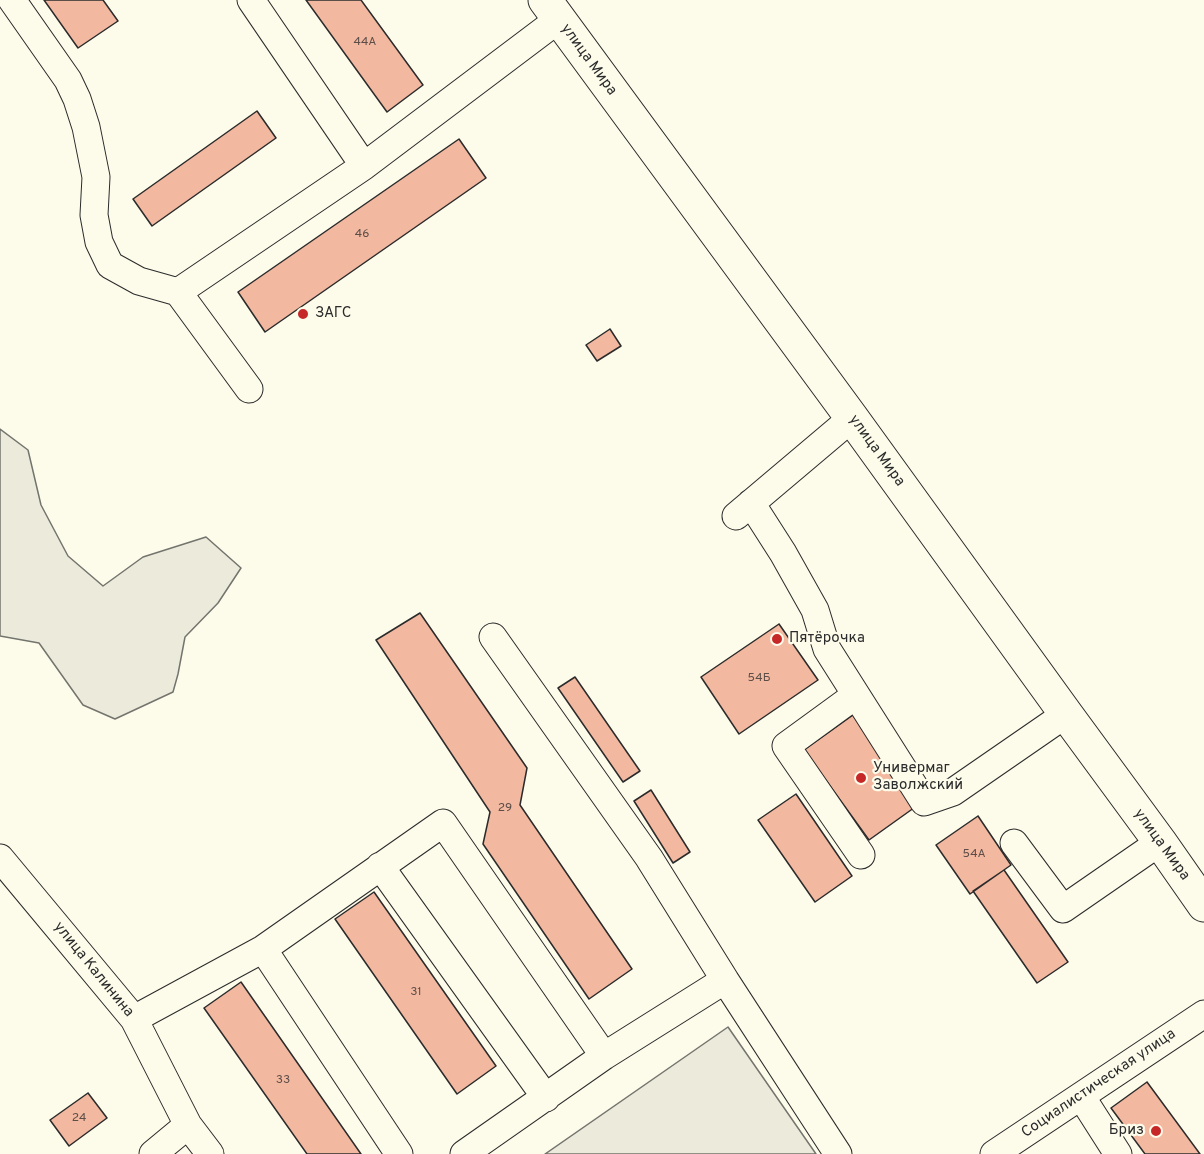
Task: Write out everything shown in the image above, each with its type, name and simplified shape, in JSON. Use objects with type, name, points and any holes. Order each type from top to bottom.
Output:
[{"type":"main road","name":"улица Мира","points":[[552,10],[852,418],[1204,905]]},
{"type":"street","points":[[12,0],[68,80],[77,99],[86,127],[96,177],[94,215],[97,233],[110,265],[139,281],[178,292],[249,389]]},
{"type":"street","points":[[251,0],[364,166]]},
{"type":"street","points":[[178,292],[364,166],[552,10]]},
{"type":"street","points":[[852,418],[744,510],[783,553],[815,610],[827,649],[924,802],[953,792],[1066,714]]},
{"type":"street","points":[[493,638],[649,858],[838,1154]]},
{"type":"street","points":[[856,695],[786,746],[861,855]]},
{"type":"street","points":[[134,1019],[263,948],[442,823],[604,1056]]},
{"type":"street","points":[[1014,843],[1063,909],[1160,842]]},
{"type":"street","name":"улица Калинина","points":[[0,858],[134,1019],[188,1125],[210,1154]]},
{"type":"street","points":[[380,866],[546,1098]]},
{"type":"street","points":[[263,948],[399,1154]]},
{"type":"street","points":[[464,1154],[604,1056],[725,980]]},
{"type":"street","name":"Социалистическая улица","points":[[994,1154],[1204,1014]]},
{"type":"street","points":[[1081,1096],[1118,1154]]},
{"type":"street","points":[[153,1154],[188,1125]]},
{"type":"shaded area","points":[[0,429],[28,450],[41,505],[68,556],[103,586],[143,557],[206,537],[241,568],[218,603],[185,637],[173,692],[115,719],[83,705],[39,643],[0,636]]},
{"type":"shaded area","points":[[728,1027],[816,1154],[545,1154]]},
{"type":"building","points":[[44,0],[103,0],[118,21],[78,48]]},
{"type":"building","points":[[306,0],[361,0],[423,85],[387,112]]},
{"type":"building","points":[[257,111],[276,138],[152,226],[133,199]]},
{"type":"building","points":[[459,139],[486,178],[265,332],[238,292]]},
{"type":"building","points":[[610,329],[621,346],[597,361],[586,345]]},
{"type":"building","points":[[420,613],[527,768],[520,805],[632,969],[589,999],[483,844],[490,812],[376,640]]},
{"type":"building","points":[[779,624],[818,680],[739,734],[701,677]]},
{"type":"building","points":[[575,677],[640,771],[623,782],[558,688]]},
{"type":"building","points":[[853,715],[918,805],[869,840],[804,750]]},
{"type":"building","points":[[651,790],[690,852],[673,863],[634,801]]},
{"type":"building","points":[[796,794],[852,876],[815,902],[758,820]]},
{"type":"building","points":[[978,816],[1011,865],[970,894],[936,845]]},
{"type":"building","points":[[1004,870],[1068,962],[1037,983],[973,891]]},
{"type":"building","points":[[374,892],[496,1066],[457,1094],[335,919]]},
{"type":"building","points":[[241,982],[361,1154],[307,1154],[204,1008]]},
{"type":"building","name":"Бриз","points":[[1147,1082],[1200,1154],[1145,1154],[1111,1108]]},
{"type":"building","points":[[88,1093],[107,1118],[69,1146],[50,1120]]},
{"type":"place","name":"ЗАГС","points":[[303,314]]},
{"type":"place","name":"Пятёрочка","points":[[777,639]]},
{"type":"place","name":"Универмаг Заволжский","points":[[861,778]]},
{"type":"place","name":"Бриз","points":[[1156,1131]]}]
